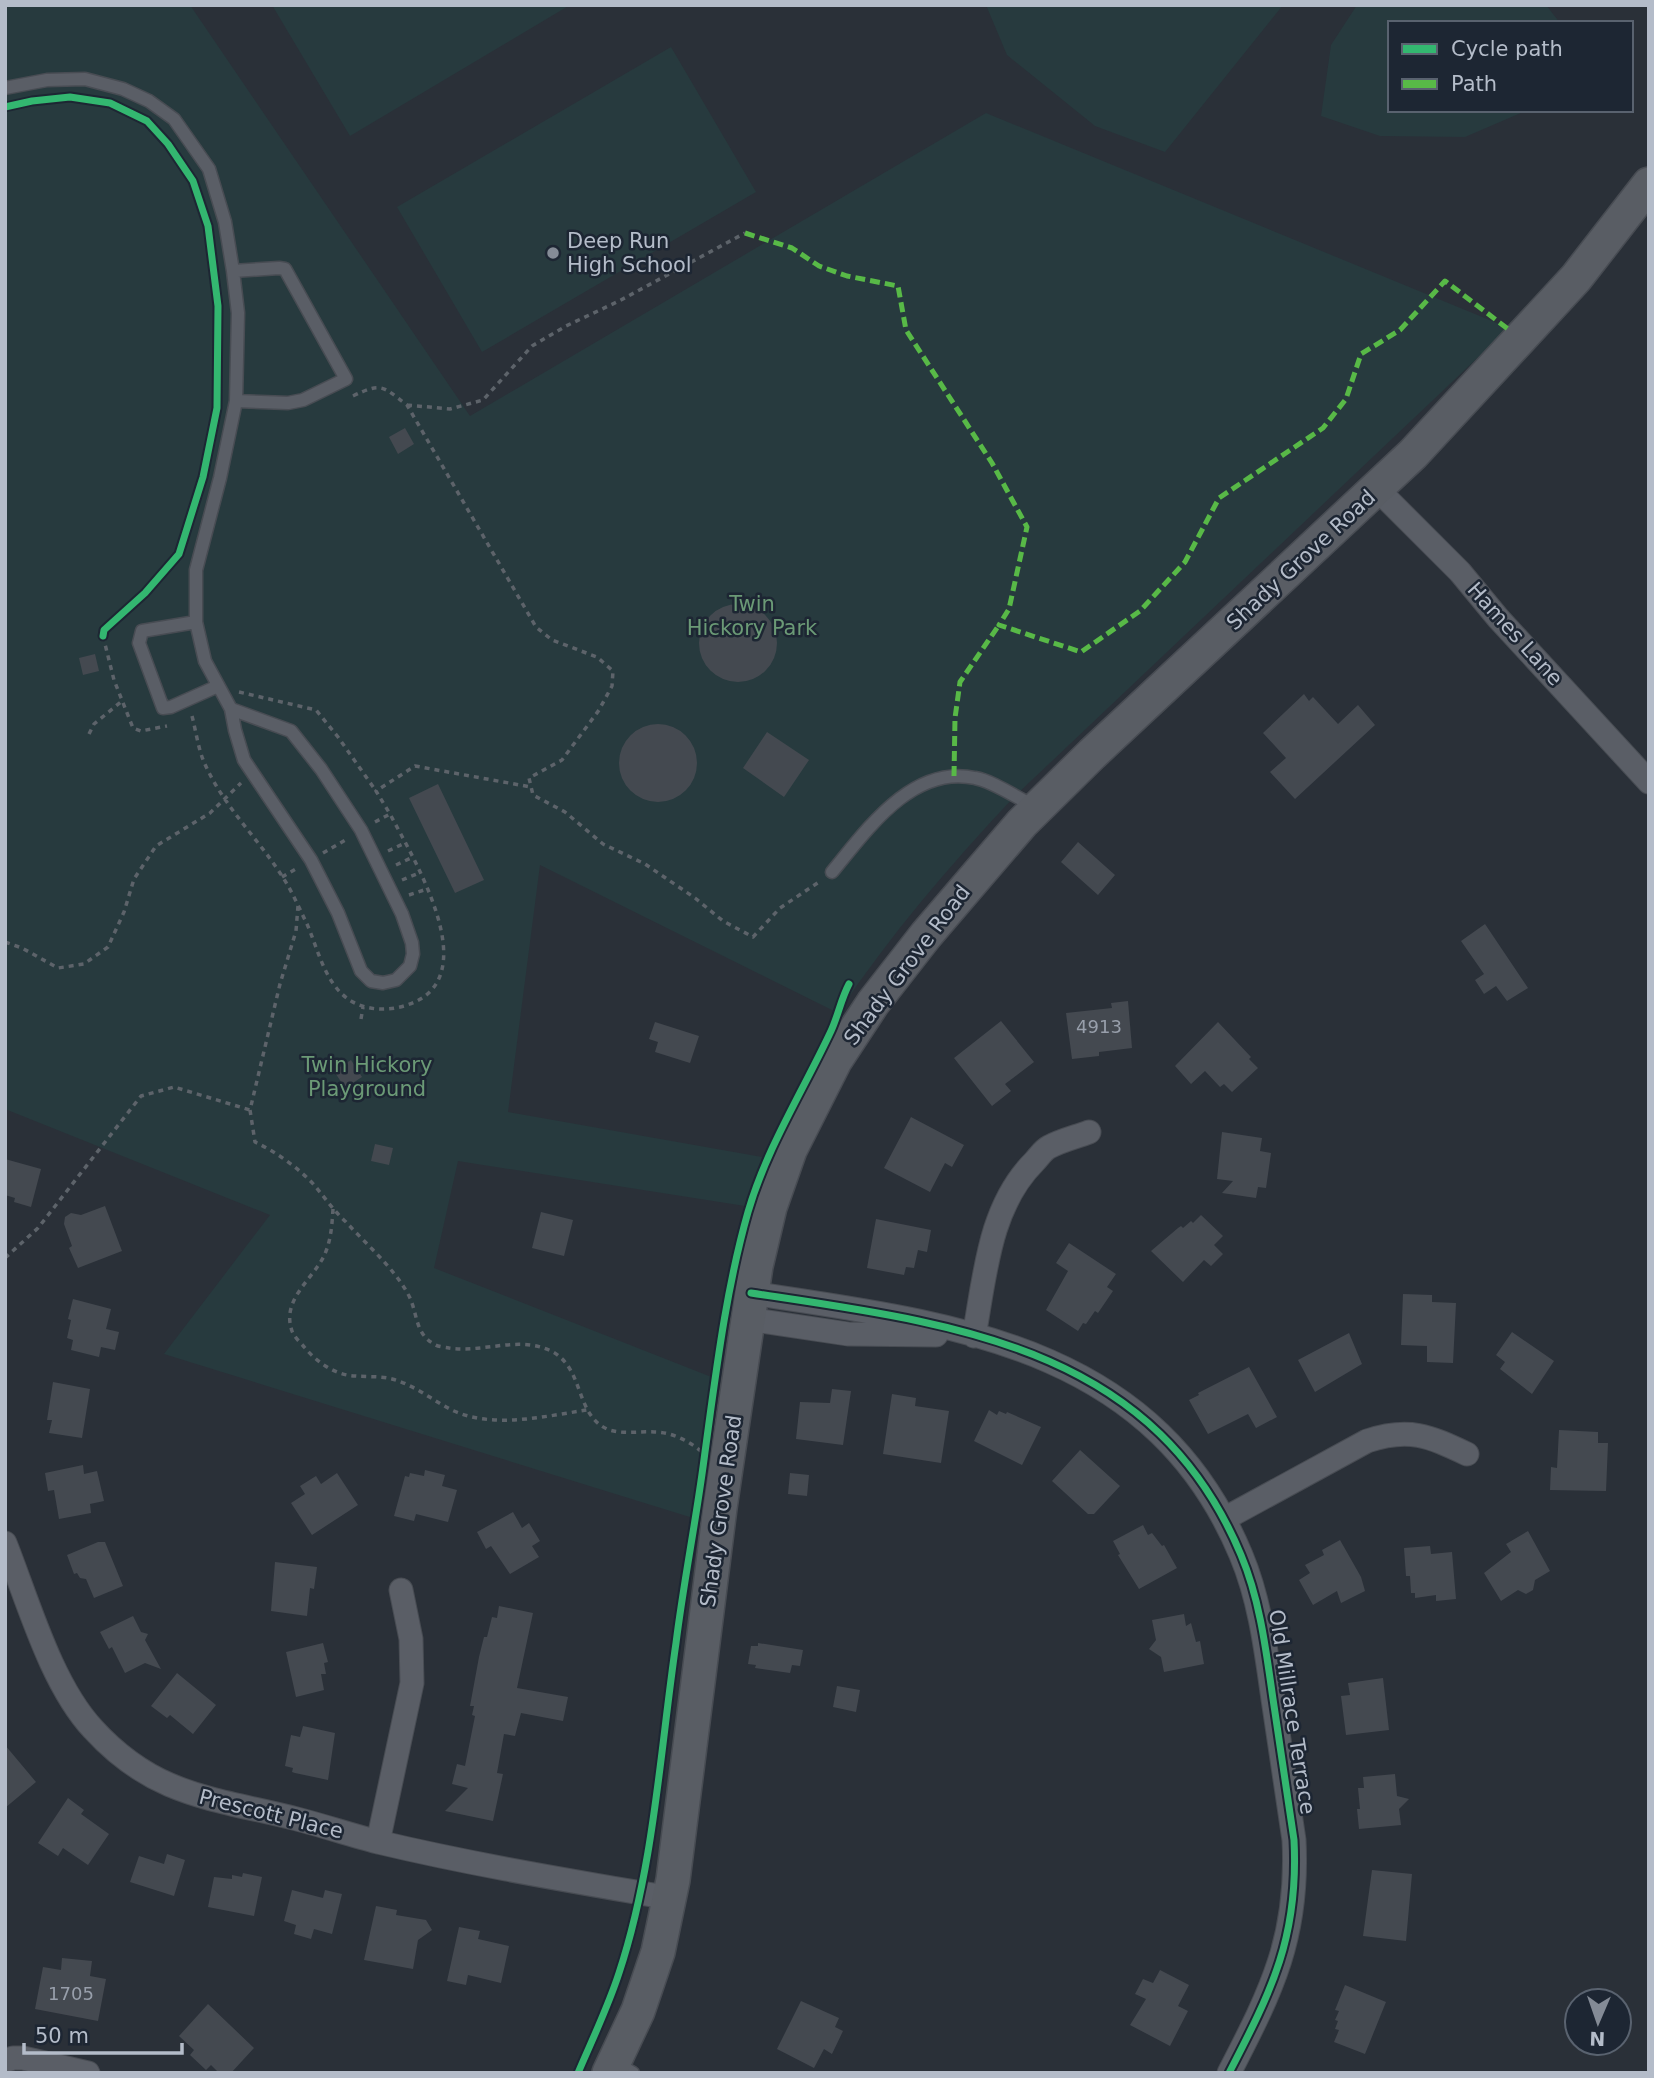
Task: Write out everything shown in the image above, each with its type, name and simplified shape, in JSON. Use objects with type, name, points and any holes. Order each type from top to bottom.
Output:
[{"type":"main road","name":"Shady Grove Road","points":[[619,2069],[658,1952],[670,1898],[749,1306],[770,1207],[790,1150],[835,1061],[873,1003],[988,860],[1092,754],[1413,454],[1576,278],[1649,184]]},
{"type":"street","name":"Hames Lane","points":[[1377,489],[1460,572],[1498,618],[1649,782]]},
{"type":"street","points":[[974,1336],[989,1252],[1010,1191],[1027,1168],[1047,1148],[1089,1132]]},
{"type":"street","name":"Old Millrace Terrace","points":[[749,1306],[884,1313],[1028,1351],[1070,1369],[1108,1391],[1164,1436],[1195,1474],[1224,1519],[1242,1556],[1265,1640],[1296,1869],[1293,1908],[1280,1965],[1229,2073]]},
{"type":"street","points":[[1224,1519],[1367,1441],[1388,1434],[1410,1433],[1439,1441],[1467,1454]]},
{"type":"street","name":"Prescott Place","points":[[5,1544],[56,1674],[72,1703],[118,1754],[144,1772],[188,1793],[378,1842],[503,1869],[670,1898]]},
{"type":"street","points":[[378,1842],[412,1683],[411,1639],[401,1590]]},
{"type":"street","points":[[5,2061],[13,2057],[23,2058],[88,2073]]},
{"type":"lane","points":[[5,88],[47,80],[85,79],[123,89],[149,101],[174,119],[209,169],[225,222],[238,313],[236,401],[220,478],[196,570],[196,622],[205,661],[231,709],[234,730],[244,761],[311,860],[338,913],[361,971],[371,981],[383,983],[396,980],[410,966],[414,954],[402,914],[361,831],[321,769],[291,731],[231,709]]},
{"type":"lane","points":[[233,271],[279,268],[285,270],[346,379],[303,400],[288,403],[236,401]]},
{"type":"lane","points":[[196,622],[142,631],[139,643],[163,708],[218,686]]},
{"type":"lane","points":[[832,872],[898,798],[943,777],[976,778],[1037,808]]},
{"type":"path","points":[[407,405],[450,408],[483,400],[532,346],[745,233]]},
{"type":"path","points":[[374,386],[386,389],[407,405],[536,627],[552,640],[597,657],[613,671],[612,686],[599,710],[562,760],[529,778],[533,795],[565,812],[603,844],[645,864],[723,921],[752,937],[780,908],[807,892],[832,872]]},
{"type":"path","points":[[104,633],[114,680],[134,728],[141,731],[171,725]]},
{"type":"path","points":[[181,720],[192,715],[203,760],[224,800],[282,877],[336,988],[352,1002],[363,1007],[399,1008],[414,1003],[436,983],[444,954],[441,925],[433,902],[390,814],[338,737],[316,710],[237,692]]},
{"type":"path","points":[[89,734],[94,724],[122,701]]},
{"type":"path","points":[[376,791],[415,766],[531,787]]},
{"type":"path","points":[[5,942],[22,948],[58,968],[84,964],[108,947],[124,912],[134,879],[156,846],[210,813],[251,772]]},
{"type":"path","points":[[370,825],[390,814]]},
{"type":"path","points":[[321,854],[352,836]]},
{"type":"path","points":[[282,877],[301,866]]},
{"type":"path","points":[[298,906],[296,931],[280,984],[250,1110],[255,1142],[270,1150],[313,1184],[392,1271],[409,1296],[420,1333],[436,1346],[467,1350],[529,1345],[549,1350],[564,1359],[572,1370],[587,1410],[606,1429],[677,1436],[705,1454]]},
{"type":"path","points":[[360,1019],[363,1007]]},
{"type":"path","points":[[5,1258],[38,1228],[141,1096],[174,1087],[250,1110]]},
{"type":"path","points":[[333,1209],[326,1253],[315,1272],[295,1294],[290,1316],[292,1332],[315,1360],[351,1376],[391,1378],[457,1413],[513,1421],[587,1410]]},
{"type":"path","points":[[703,1465],[706,1442]]},
{"type":"green space","name":"Twin Hickory Park","points":[[5,5],[190,5],[470,416],[986,113],[1509,328],[1014,797],[922,901],[878,956],[838,1013],[540,865],[508,1112],[762,1157],[745,1206],[458,1161],[434,1268],[714,1378],[693,1518],[164,1354],[270,1215],[5,1109]]},
{"type":"green space","points":[[272,5],[570,5],[350,136]]},
{"type":"green space","points":[[986,5],[1283,5],[1165,152],[1095,126],[1007,55]]},
{"type":"green space","points":[[1357,5],[1546,5],[1558,21],[1388,21],[1388,112],[1523,112],[1465,137],[1380,136],[1321,116],[1331,45]]},
{"type":"green space","points":[[671,47],[756,192],[482,352],[397,207]]},
{"type":"building","points":[[405,428],[414,444],[398,454],[389,437]]},
{"type":"building","points":[[730,604],[746,604],[760,610],[771,621],[777,635],[777,651],[771,665],[760,676],[746,682],[730,682],[716,676],[705,665],[699,651],[699,635],[705,621],[716,610]]},
{"type":"building","points":[[95,654],[99,671],[83,675],[79,658]]},
{"type":"building","points":[[1304,694],[1309,701],[1313,697],[1338,724],[1358,705],[1375,725],[1295,799],[1270,772],[1286,758],[1263,733]]},
{"type":"building","points":[[658,724],[673,727],[686,735],[694,748],[697,763],[694,778],[686,791],[673,799],[658,802],[643,799],[630,791],[622,778],[619,763],[622,748],[630,735],[643,727]]},
{"type":"building","points":[[767,732],[809,760],[784,797],[743,768]]},
{"type":"building","points":[[438,784],[484,880],[455,893],[409,798]]},
{"type":"building","points":[[1078,842],[1115,875],[1098,895],[1061,862]]},
{"type":"building","points":[[1485,924],[1528,988],[1507,1001],[1496,986],[1484,994],[1475,980],[1484,974],[1461,941]]},
{"type":"building","points":[[1128,1001],[1132,1048],[1072,1059],[1066,1013],[1112,1008],[1111,1003]]},
{"type":"building","points":[[1001,1021],[1034,1062],[1005,1084],[1011,1091],[992,1106],[954,1058]]},
{"type":"building","points":[[655,1022],[699,1036],[690,1063],[655,1052],[658,1042],[649,1039]]},
{"type":"building","points":[[1218,1022],[1258,1068],[1232,1092],[1224,1084],[1220,1087],[1205,1071],[1191,1084],[1175,1066]]},
{"type":"building","points":[[351,1060],[362,1077],[345,1088],[334,1071]]},
{"type":"building","points":[[911,1117],[964,1145],[952,1167],[945,1163],[930,1192],[884,1168]]},
{"type":"building","points":[[1222,1132],[1262,1138],[1260,1151],[1271,1153],[1266,1188],[1258,1187],[1256,1198],[1222,1193],[1233,1181],[1217,1179]]},
{"type":"building","points":[[375,1144],[393,1148],[389,1165],[371,1161]]},
{"type":"building","points":[[5,1159],[41,1169],[31,1207],[14,1202],[15,1198],[5,1195]]},
{"type":"building","points":[[105,1206],[122,1251],[78,1268],[69,1248],[72,1246],[64,1224],[65,1217],[71,1213],[81,1215]]},
{"type":"building","points":[[541,1212],[573,1220],[564,1256],[532,1248]]},
{"type":"building","points":[[1201,1215],[1223,1236],[1214,1245],[1223,1254],[1211,1266],[1204,1260],[1183,1282],[1151,1251],[1178,1228],[1183,1228],[1191,1221],[1193,1223]]},
{"type":"building","points":[[876,1219],[931,1230],[927,1252],[918,1250],[914,1268],[906,1267],[904,1275],[867,1268]]},
{"type":"building","points":[[1069,1243],[1116,1274],[1107,1287],[1113,1291],[1098,1313],[1095,1311],[1078,1331],[1046,1310],[1068,1271],[1056,1263]]},
{"type":"building","points":[[1403,1294],[1432,1295],[1432,1302],[1456,1303],[1453,1363],[1427,1362],[1427,1346],[1401,1345]]},
{"type":"building","points":[[73,1299],[111,1309],[106,1329],[119,1332],[115,1350],[101,1347],[99,1357],[71,1350],[73,1340],[67,1338]]},
{"type":"building","points":[[1512,1332],[1554,1361],[1532,1394],[1500,1369],[1505,1362],[1496,1355]]},
{"type":"building","points":[[1349,1333],[1362,1364],[1315,1392],[1298,1360]]},
{"type":"building","points":[[1249,1367],[1277,1417],[1256,1428],[1248,1414],[1208,1434],[1189,1400]]},
{"type":"building","points":[[53,1382],[90,1389],[82,1438],[49,1433],[52,1420],[47,1420]]},
{"type":"building","points":[[832,1389],[851,1391],[843,1445],[796,1439],[800,1402],[830,1403]]},
{"type":"building","points":[[892,1394],[916,1398],[915,1406],[949,1411],[941,1463],[883,1454]]},
{"type":"building","points":[[989,1410],[997,1415],[999,1411],[1006,1414],[1007,1412],[1041,1427],[1022,1465],[974,1441]]},
{"type":"building","points":[[1559,1430],[1598,1432],[1598,1443],[1608,1443],[1606,1491],[1550,1490],[1551,1467],[1557,1468]]},
{"type":"building","points":[[1080,1450],[1120,1486],[1094,1514],[1088,1514],[1052,1481]]},
{"type":"building","points":[[83,1465],[84,1474],[97,1471],[104,1501],[90,1504],[91,1513],[59,1519],[54,1490],[48,1491],[45,1473]]},
{"type":"building","points":[[425,1470],[445,1475],[442,1486],[457,1490],[448,1522],[416,1514],[414,1521],[394,1516],[405,1476],[409,1477],[410,1473],[424,1476]]},
{"type":"building","points":[[337,1473],[358,1505],[312,1535],[291,1503],[305,1494],[300,1486],[316,1476],[321,1484]]},
{"type":"building","points":[[790,1473],[809,1475],[807,1496],[788,1494]]},
{"type":"building","points":[[513,1512],[522,1528],[529,1523],[540,1541],[532,1546],[539,1557],[510,1574],[491,1546],[486,1549],[477,1532]]},
{"type":"building","points":[[1143,1525],[1148,1535],[1152,1533],[1162,1546],[1164,1545],[1177,1568],[1139,1589],[1118,1555],[1120,1554],[1113,1541]]},
{"type":"building","points":[[1528,1531],[1550,1571],[1535,1580],[1533,1590],[1526,1594],[1518,1590],[1501,1601],[1484,1573],[1511,1552],[1506,1544]]},
{"type":"building","points":[[1340,1540],[1361,1577],[1365,1591],[1341,1603],[1337,1591],[1313,1605],[1299,1580],[1310,1573],[1305,1565],[1324,1555],[1322,1550]]},
{"type":"building","points":[[98,1542],[105,1542],[123,1586],[94,1598],[86,1579],[74,1574],[67,1555]]},
{"type":"building","points":[[1430,1546],[1431,1554],[1452,1552],[1456,1599],[1436,1601],[1436,1595],[1415,1598],[1415,1593],[1411,1593],[1410,1576],[1406,1576],[1404,1548]]},
{"type":"building","points":[[275,1562],[317,1567],[314,1589],[310,1588],[307,1616],[271,1611]]},
{"type":"building","points":[[499,1606],[533,1613],[517,1688],[568,1697],[563,1721],[521,1713],[515,1736],[504,1734],[497,1773],[503,1774],[493,1821],[445,1811],[468,1788],[452,1784],[457,1764],[465,1766],[475,1716],[472,1715],[474,1706],[470,1706],[479,1657],[484,1637],[487,1637],[492,1617],[497,1618]]},
{"type":"building","points":[[1184,1614],[1186,1626],[1191,1623],[1196,1642],[1200,1641],[1204,1664],[1164,1672],[1161,1657],[1149,1649],[1156,1640],[1152,1620]]},
{"type":"building","points":[[133,1616],[141,1632],[148,1634],[145,1640],[161,1669],[145,1663],[125,1673],[112,1647],[109,1649],[100,1632]]},
{"type":"building","points":[[323,1643],[328,1662],[324,1663],[326,1674],[321,1674],[324,1690],[296,1697],[286,1652]]},
{"type":"building","points":[[758,1643],[803,1650],[800,1666],[792,1665],[790,1673],[755,1668],[756,1665],[748,1664],[751,1646],[758,1646]]},
{"type":"building","points":[[177,1673],[216,1705],[193,1734],[170,1715],[167,1718],[151,1706]]},
{"type":"building","points":[[1383,1678],[1389,1730],[1346,1735],[1341,1696],[1350,1695],[1348,1683]]},
{"type":"building","points":[[837,1686],[860,1690],[856,1712],[833,1707]]},
{"type":"building","points":[[303,1726],[335,1733],[328,1780],[295,1773],[292,1772],[293,1768],[285,1766],[291,1735],[300,1737]]},
{"type":"building","points":[[5,1745],[36,1782],[5,1808]]},
{"type":"building","points":[[1395,1774],[1397,1796],[1409,1799],[1399,1809],[1401,1825],[1359,1829],[1358,1788],[1364,1788],[1363,1777]]},
{"type":"building","points":[[68,1798],[84,1810],[81,1814],[109,1834],[88,1865],[63,1848],[58,1856],[38,1843]]},
{"type":"building","points":[[167,1854],[185,1860],[174,1896],[130,1882],[139,1856],[164,1864]]},
{"type":"building","points":[[1372,1870],[1412,1874],[1406,1941],[1363,1936]]},
{"type":"building","points":[[243,1873],[262,1877],[254,1916],[208,1907],[214,1877],[232,1879],[232,1875],[242,1877]]},
{"type":"building","points":[[292,1890],[323,1898],[325,1890],[342,1894],[332,1934],[314,1929],[311,1939],[294,1934],[296,1925],[284,1921]]},
{"type":"building","points":[[376,1906],[397,1910],[396,1915],[426,1920],[432,1930],[418,1940],[413,1969],[364,1960]]},
{"type":"building","points":[[459,1927],[480,1931],[478,1939],[509,1946],[501,1983],[468,1975],[466,1985],[447,1981]]},
{"type":"building","points":[[62,1958],[92,1961],[90,1976],[106,1979],[98,2021],[35,2009],[43,1967],[61,1970]]},
{"type":"building","points":[[1160,1970],[1189,1985],[1178,2006],[1188,2011],[1170,2046],[1130,2025],[1146,1999],[1135,1994],[1143,1979],[1153,1983]]},
{"type":"building","points":[[1345,1985],[1386,2002],[1365,2054],[1334,2042],[1339,2030],[1335,2029],[1338,2021],[1335,2020],[1339,2011],[1335,2010]]},
{"type":"building","points":[[801,2001],[839,2018],[835,2027],[843,2031],[832,2054],[824,2049],[814,2068],[777,2049]]},
{"type":"building","points":[[208,2004],[254,2048],[231,2073],[219,2073],[211,2065],[206,2070],[190,2055],[194,2050],[179,2036]]},
{"type":"marked path","points":[[745,233],[792,248],[819,266],[847,276],[898,286],[906,330],[992,463],[1027,527],[1009,609],[999,625],[1081,652],[1140,611],[1185,562],[1219,498],[1323,428],[1346,399],[1361,354],[1400,330],[1445,281],[1508,329]]},
{"type":"marked path","points":[[954,776],[955,718],[960,682],[999,625]]},
{"type":"cycle path","points":[[5,107],[70,97],[110,103],[147,121],[168,144],[193,181],[208,226],[218,306],[217,408],[203,477],[179,554],[145,593],[104,630],[103,636]]},
{"type":"cycle path","points":[[578,2073],[615,1986],[631,1933],[648,1851],[679,1619],[718,1361],[740,1241],[765,1165],[831,1031],[849,984]]},
{"type":"cycle path","points":[[751,1293],[899,1317],[970,1333],[1037,1356],[1099,1387],[1155,1429],[1203,1484],[1241,1555],[1258,1607],[1294,1840],[1292,1905],[1280,1961],[1258,2015],[1229,2073]]},
{"type":"place","name":"Deep Run High School","points":[[553,253]]},
{"type":"park label","name":"Twin Hickory Playground","points":[[367,1077]]}]
